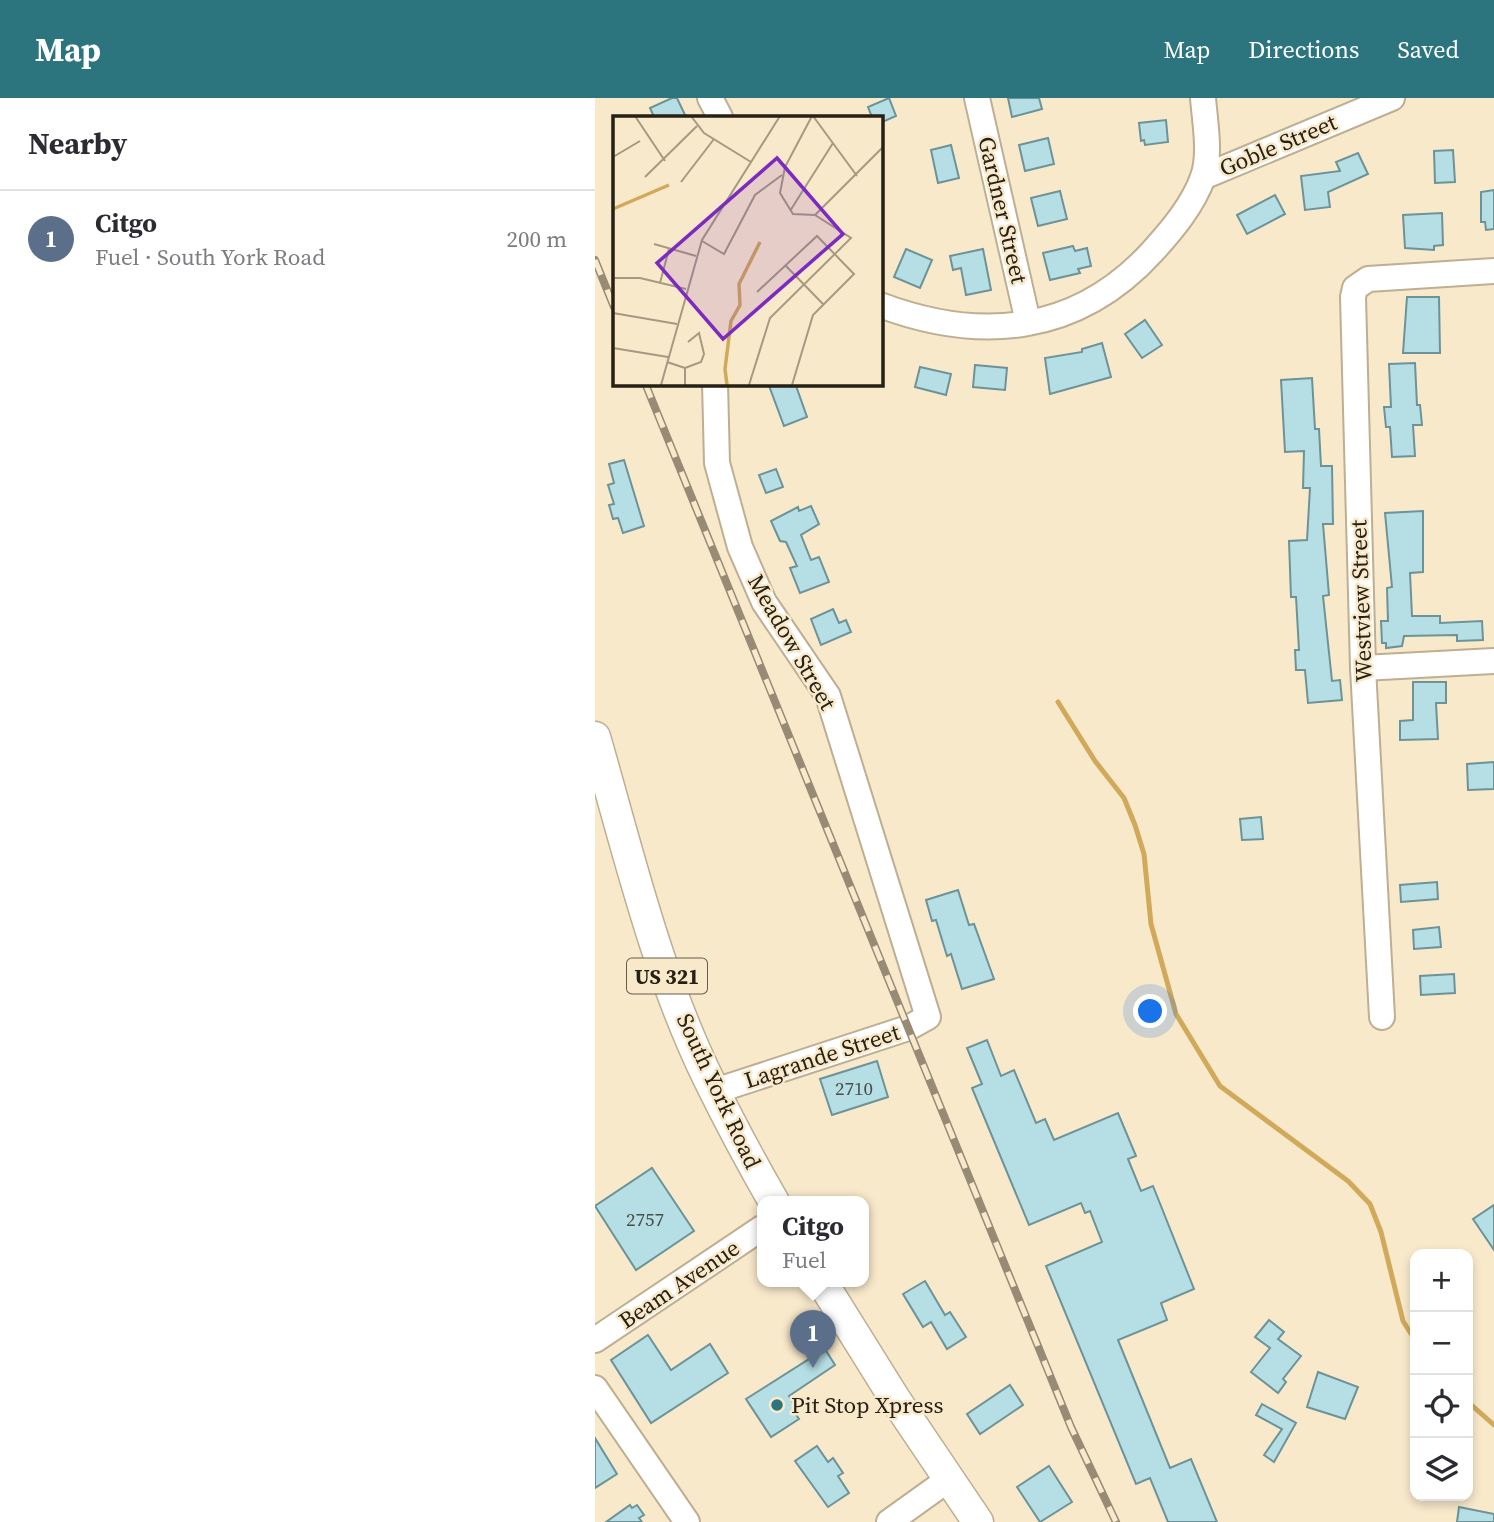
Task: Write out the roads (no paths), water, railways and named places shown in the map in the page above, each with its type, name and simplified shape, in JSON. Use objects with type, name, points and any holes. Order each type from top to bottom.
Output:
[{"type":"main road","name":"South York Road","points":[[595,737],[660,954],[715,1091],[771,1196]]},
{"type":"main road","points":[[825,1287],[889,1391],[978,1522]]},
{"type":"street","points":[[710,98],[719,116]]},
{"type":"street","name":"Gardner Street","points":[[977,98],[1028,322]]},
{"type":"street","points":[[882,305],[933,323],[968,327],[1028,322],[1083,307],[1121,283],[1181,217],[1203,177],[1206,156],[1203,98]]},
{"type":"street","name":"Goble Street","points":[[1203,177],[1392,98]]},
{"type":"street","name":"Westview Street","points":[[1382,1017],[1363,668],[1353,297],[1355,288],[1368,279],[1494,271]]},
{"type":"street","name":"Meadow Street","points":[[715,385],[717,463],[740,547],[764,602],[828,696],[927,1017]]},
{"type":"street","points":[[1363,668],[1494,661]]},
{"type":"street","name":"Lagrande Street","points":[[715,1091],[908,1028],[927,1017]]},
{"type":"street","name":"Beam Avenue","points":[[595,1340],[757,1231]]},
{"type":"street","points":[[595,1388],[687,1522]]},
{"type":"street","points":[[889,1522],[949,1479]]},
{"type":"waterway","points":[[1058,702],[1095,761],[1124,798],[1135,825],[1144,854],[1151,924],[1176,1014],[1220,1086],[1348,1181],[1370,1204],[1381,1232],[1403,1321],[1410,1332]]},
{"type":"waterway","points":[[1473,1406],[1494,1425]]},
{"type":"railway","points":[[595,260],[613,305]]},
{"type":"railway","points":[[646,385],[1071,1427],[1116,1522]]},
{"type":"place","name":"Citgo","points":[[813,1368]]},
{"type":"place","name":"Pit Stop Xpress","points":[[777,1405]]}]
